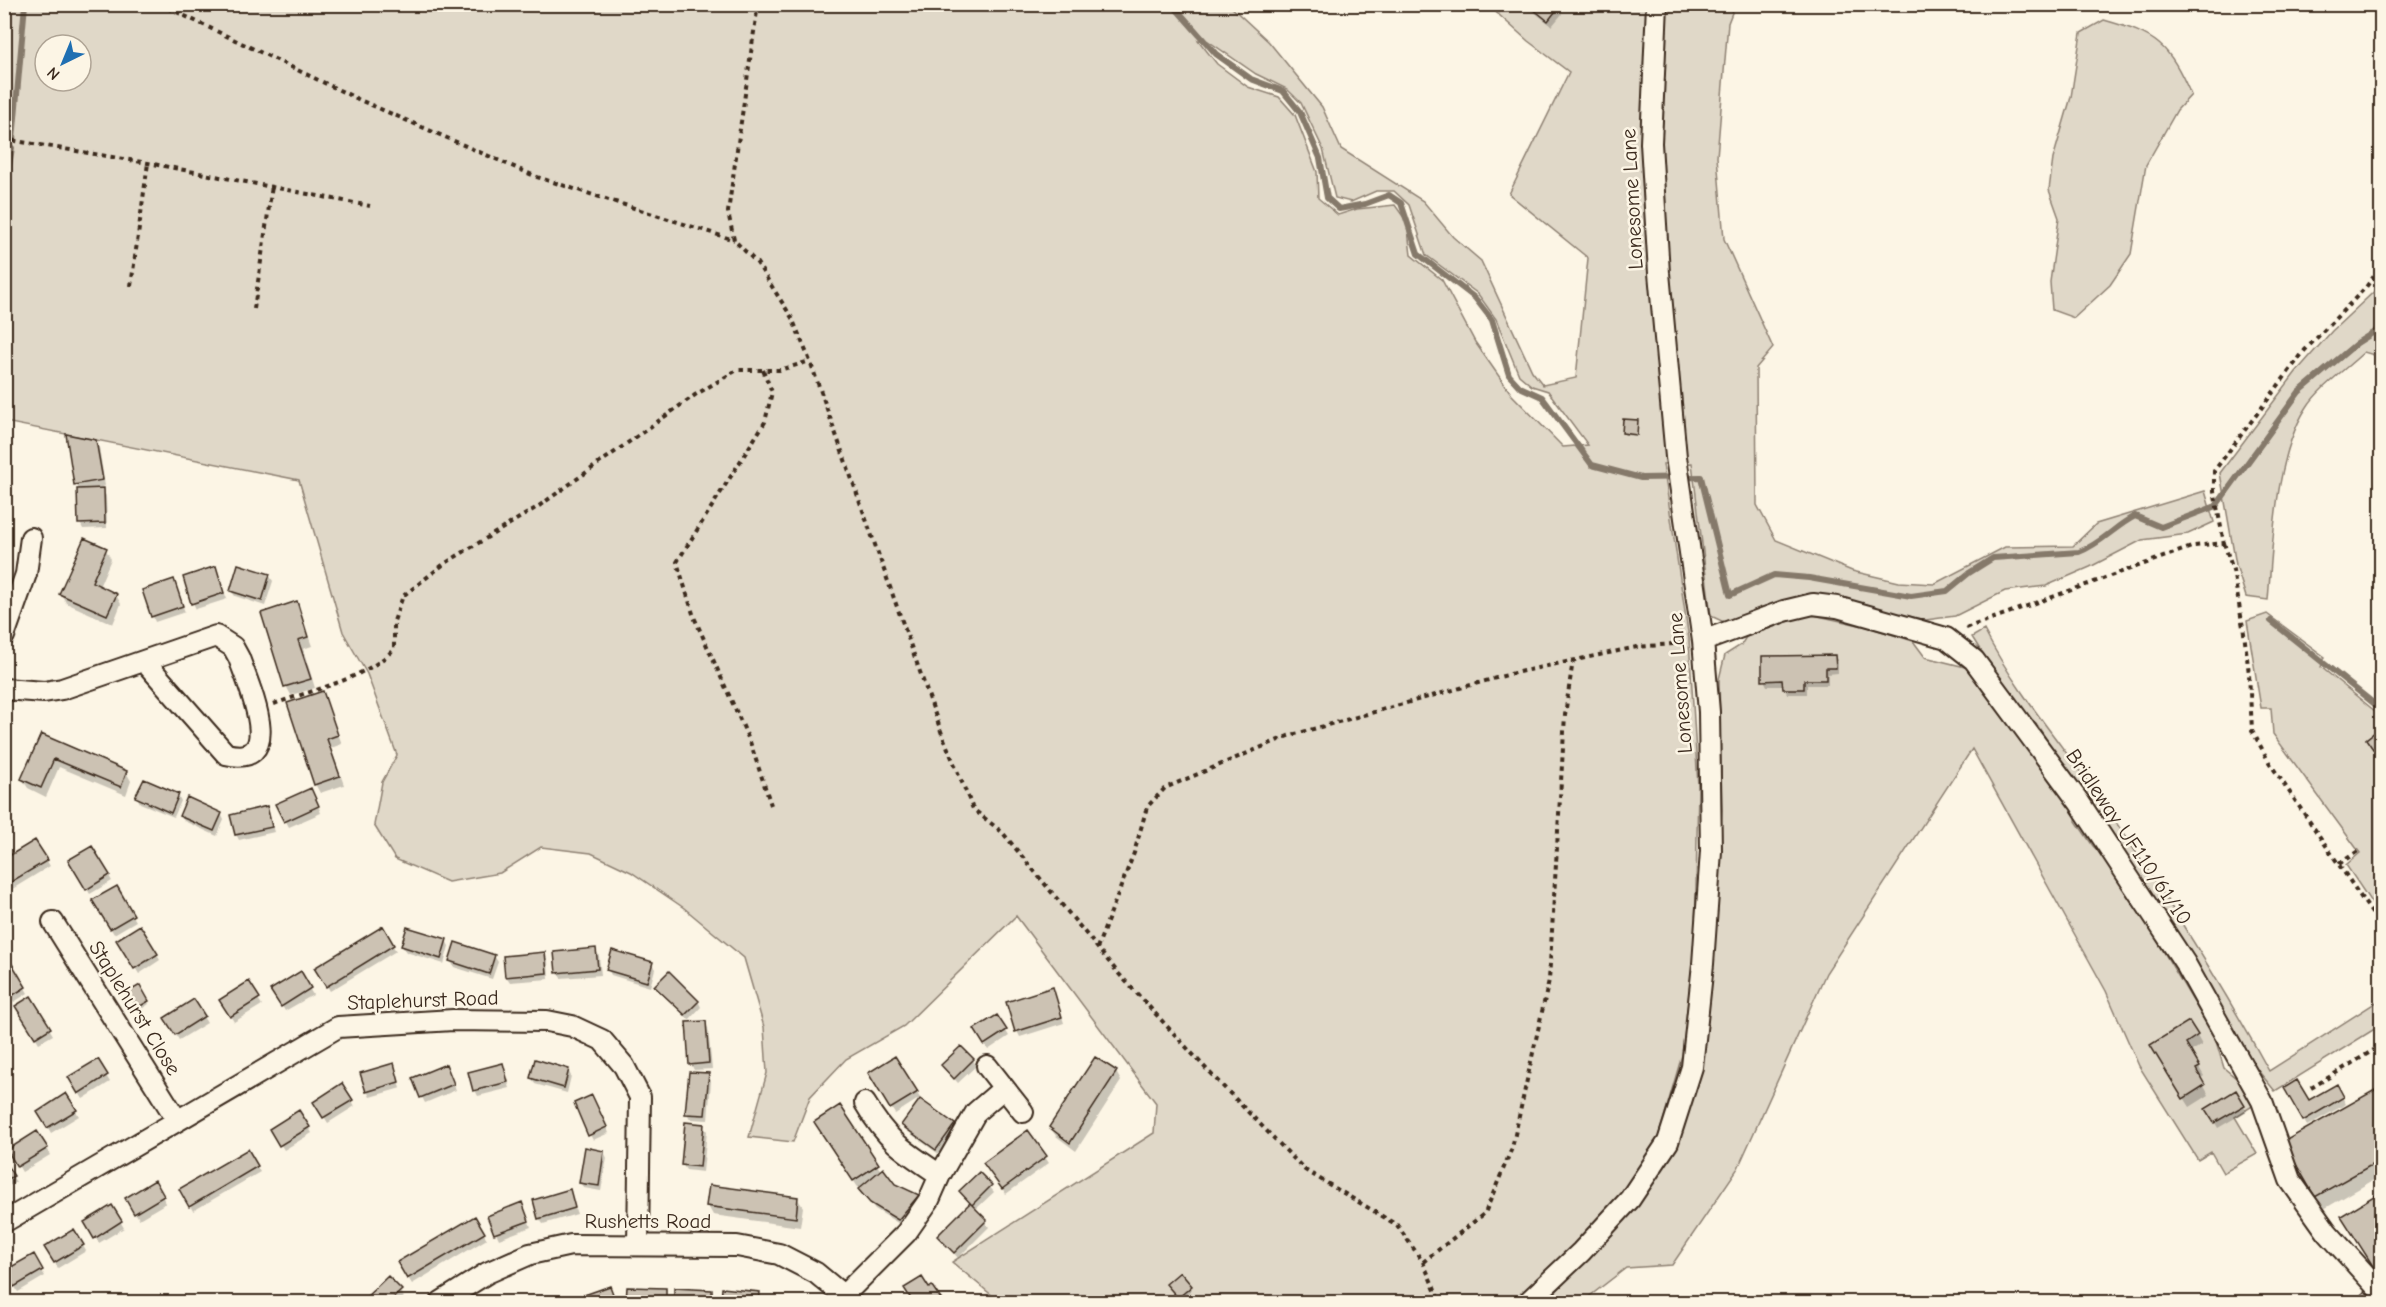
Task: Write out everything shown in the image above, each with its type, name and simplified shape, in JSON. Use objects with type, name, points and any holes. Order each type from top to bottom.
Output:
[{"type":"street","name":"Lonesome Lane","points":[[1528,1302],[1581,1252],[1630,1199],[1668,1142],[1692,1067],[1711,851],[1709,712],[1703,641],[1676,457],[1659,273],[1651,143],[1657,4]]},
{"type":"street","points":[[4,636],[26,574],[31,538]]},
{"type":"street","name":"Bridleway UF110/61/10","points":[[1703,641],[1784,611],[1813,604],[1837,607],[1947,638],[1974,660],[2102,835],[2186,963],[2262,1101],[2290,1180],[2327,1232],[2382,1293]]},
{"type":"street","points":[[4,689],[44,692],[62,688],[145,662],[208,637],[216,636],[226,640],[239,658],[262,733],[257,746],[240,756],[226,754],[145,662]]},
{"type":"street","name":"Staplehurst Close","points":[[53,922],[177,1120]]},
{"type":"street","name":"Staplehurst Road","points":[[4,1222],[338,1028],[453,1020],[547,1021],[572,1026],[602,1040],[624,1066],[640,1097],[638,1245]]},
{"type":"street","points":[[987,1066],[1023,1112]]},
{"type":"street","points":[[848,1299],[906,1233],[929,1200],[940,1175],[976,1112],[1004,1088]]},
{"type":"street","points":[[865,1103],[885,1135],[895,1145],[940,1175]]},
{"type":"street","name":"Rushetts Road","points":[[441,1302],[487,1273],[530,1254],[571,1245],[737,1246],[779,1254],[816,1273],[848,1299]]},
{"type":"path","points":[[160,4],[362,101],[537,177],[734,240],[757,263],[792,318],[810,361],[942,734],[973,809],[1002,832],[1097,948],[1210,1073],[1305,1170],[1397,1225],[1423,1262],[1440,1302]]},
{"type":"path","points":[[734,240],[728,212],[758,4]]},
{"type":"path","points":[[4,139],[148,163],[370,206]]},
{"type":"path","points":[[131,285],[148,163]]},
{"type":"path","points":[[254,309],[272,186]]},
{"type":"path","points":[[2382,265],[2366,287],[2306,350],[2214,471],[2214,491],[2224,543],[2233,570],[2244,633],[2252,730],[2269,762],[2382,928]]},
{"type":"path","points":[[256,710],[362,672],[381,662],[394,649],[394,621],[403,596],[444,564],[539,506],[712,385],[737,370],[780,370],[810,361]]},
{"type":"path","points":[[763,370],[772,392],[765,422],[677,562],[694,617],[750,742],[771,805]]},
{"type":"path","points":[[1947,638],[1980,621],[2194,546],[2224,543]]},
{"type":"path","points":[[1097,948],[1134,853],[1147,807],[1165,788],[1288,736],[1514,673],[1637,647],[1703,641]]},
{"type":"path","points":[[1423,1262],[1485,1213],[1512,1148],[1549,980],[1565,716],[1573,660]]},
{"type":"path","points":[[2339,864],[2358,850]]},
{"type":"path","points":[[2311,1088],[2382,1045]]},
{"type":"shaded area","points":[[4,5],[1229,5],[1269,42],[1322,107],[1341,149],[1423,201],[1453,237],[1481,261],[1532,371],[1543,385],[1576,378],[1588,258],[1509,194],[1569,72],[1528,41],[1488,5],[1735,5],[1728,23],[1717,157],[1724,239],[1773,348],[1756,368],[1757,505],[1776,540],[1852,571],[1899,582],[1934,584],[2005,547],[2073,546],[2096,524],[2205,491],[2214,522],[2188,534],[2142,540],[2090,567],[2046,586],[2005,591],[1955,616],[1926,620],[1810,594],[1759,608],[1726,623],[1711,616],[1692,463],[1663,464],[1689,639],[1698,786],[1695,940],[1682,1055],[1658,1138],[1622,1192],[1549,1271],[1515,1302],[1000,1302],[952,1262],[1154,1133],[1156,1103],[1016,916],[904,1026],[846,1059],[810,1097],[793,1142],[749,1137],[767,1073],[764,1027],[744,958],[684,908],[631,872],[591,853],[541,847],[500,873],[448,882],[395,859],[374,825],[382,782],[397,755],[367,674],[343,632],[299,480],[5,422]],"holes":[[[1198,40],[1208,41],[1256,74],[1287,89],[1301,103],[1323,149],[1335,198],[1351,202],[1376,191],[1394,191],[1409,205],[1426,255],[1478,294],[1496,319],[1519,375],[1532,386],[1548,391],[1588,445],[1563,447],[1512,395],[1475,342],[1442,280],[1411,255],[1407,222],[1395,205],[1357,209],[1338,215],[1318,198],[1317,172],[1295,115],[1279,97],[1248,87],[1217,64]]]},
{"type":"shaded area","points":[[2104,20],[2137,31],[2159,44],[2176,64],[2191,95],[2177,110],[2146,165],[2131,254],[2110,285],[2074,318],[2052,310],[2050,282],[2059,218],[2049,190],[2053,159],[2071,97],[2081,33]]},
{"type":"shaded area","points":[[2381,285],[2381,357],[2364,352],[2326,385],[2307,407],[2296,427],[2282,474],[2274,526],[2268,600],[2246,597],[2236,565],[2220,473],[2296,372],[2332,331]]},
{"type":"shaded area","points":[[1809,614],[1868,627],[1913,641],[1925,657],[1969,668],[2077,811],[2076,821],[2093,846],[2111,863],[2215,1038],[2224,1068],[2242,1083],[2254,1105],[2235,1117],[2257,1154],[2223,1173],[2211,1152],[2198,1160],[2139,1066],[2106,991],[1972,749],[1826,973],[1738,1168],[1672,1265],[1626,1268],[1582,1302],[1546,1302],[1629,1215],[1676,1147],[1703,1065],[1722,810],[1719,679],[1725,655],[1741,645],[1746,637]]},
{"type":"shaded area","points":[[2267,614],[2325,657],[2321,667],[2381,716],[2381,741],[2375,732],[2366,739],[2373,749],[2381,743],[2381,917],[2346,865],[2360,853],[2273,734],[2271,708],[2261,708],[2247,621]]},
{"type":"shaded area","points":[[1984,630],[2009,674],[2098,796],[2165,897],[2229,1000],[2269,1071],[2381,999],[2381,1025],[2275,1091],[2250,1061],[2036,723],[2014,704],[1972,637]]},
{"type":"building","points":[[1527,4],[1557,4],[1559,7],[1548,21]]},
{"type":"building","points":[[1623,419],[1638,420],[1637,435],[1622,433]]},
{"type":"building","points":[[66,434],[96,440],[103,480],[74,485]]},
{"type":"building","points":[[104,488],[105,523],[78,524],[77,489]]},
{"type":"building","points":[[84,538],[107,548],[92,582],[117,594],[107,615],[59,594]]},
{"type":"building","points":[[238,564],[270,574],[262,601],[230,591]]},
{"type":"building","points":[[216,566],[224,593],[191,604],[183,577]]},
{"type":"building","points":[[174,579],[183,606],[151,617],[142,590]]},
{"type":"building","points":[[297,601],[308,637],[298,640],[311,679],[284,687],[261,613]]},
{"type":"building","points":[[1835,655],[1836,668],[1826,668],[1826,680],[1804,680],[1804,689],[1783,689],[1782,680],[1762,681],[1762,656]]},
{"type":"building","points":[[323,691],[338,735],[327,739],[340,776],[314,785],[287,703]]},
{"type":"building","points":[[2375,732],[2382,743],[2373,749],[2366,739]]},
{"type":"building","points":[[41,734],[127,771],[121,787],[54,759],[41,788],[21,779]]},
{"type":"building","points":[[144,779],[179,794],[171,813],[135,797]]},
{"type":"building","points":[[311,788],[319,806],[284,822],[275,804]]},
{"type":"building","points":[[187,797],[222,813],[214,831],[179,816]]},
{"type":"building","points":[[267,806],[272,827],[235,835],[230,815]]},
{"type":"building","points":[[35,840],[48,860],[4,886],[4,859]]},
{"type":"building","points":[[92,846],[110,875],[86,890],[68,860]]},
{"type":"building","points":[[117,886],[134,915],[110,929],[92,900]]},
{"type":"building","points":[[140,925],[158,954],[134,969],[116,940]]},
{"type":"building","points":[[383,926],[394,945],[326,987],[314,968]]},
{"type":"building","points":[[407,927],[447,939],[441,959],[401,946]]},
{"type":"building","points":[[455,942],[495,955],[489,974],[449,961]]},
{"type":"building","points":[[596,948],[598,969],[556,973],[554,952]]},
{"type":"building","points":[[612,950],[653,962],[647,982],[606,970]]},
{"type":"building","points":[[545,952],[547,973],[505,977],[503,956]]},
{"type":"building","points":[[6,954],[26,987],[10,997],[4,989]]},
{"type":"building","points":[[301,971],[311,988],[281,1007],[270,990]]},
{"type":"building","points":[[669,971],[699,1001],[685,1015],[654,986]]},
{"type":"building","points":[[249,981],[260,998],[230,1017],[219,1000]]},
{"type":"building","points":[[140,985],[149,1001],[137,1008],[128,992]]},
{"type":"building","points":[[1053,987],[1062,1017],[1015,1032],[1006,1002]]},
{"type":"building","points":[[31,996],[51,1028],[35,1038],[15,1006]]},
{"type":"building","points":[[194,999],[205,1016],[175,1035],[164,1018]]},
{"type":"building","points":[[997,1015],[1007,1030],[984,1045],[974,1029]]},
{"type":"building","points":[[706,1021],[709,1063],[689,1065],[686,1022]]},
{"type":"building","points":[[2189,1021],[2198,1035],[2186,1043],[2200,1067],[2196,1069],[2205,1085],[2183,1099],[2150,1045]]},
{"type":"building","points":[[961,1046],[974,1059],[954,1079],[941,1065]]},
{"type":"building","points":[[895,1056],[918,1092],[890,1109],[868,1073]]},
{"type":"building","points":[[1095,1057],[1117,1071],[1070,1143],[1049,1127]]},
{"type":"building","points":[[98,1059],[108,1075],[78,1094],[68,1077]]},
{"type":"building","points":[[535,1059],[569,1069],[564,1088],[530,1078]]},
{"type":"building","points":[[394,1063],[399,1082],[366,1092],[360,1073]]},
{"type":"building","points":[[503,1063],[508,1082],[473,1091],[468,1072]]},
{"type":"building","points":[[446,1064],[454,1084],[420,1098],[412,1078]]},
{"type":"building","points":[[689,1072],[709,1073],[705,1115],[685,1114]]},
{"type":"building","points":[[2297,1080],[2309,1100],[2337,1084],[2344,1097],[2303,1121],[2284,1088]]},
{"type":"building","points":[[342,1083],[353,1100],[323,1118],[313,1102]]},
{"type":"building","points":[[2382,1086],[2382,1159],[2315,1197],[2283,1142]]},
{"type":"building","points":[[2236,1090],[2245,1105],[2214,1123],[2205,1109]]},
{"type":"building","points":[[66,1093],[77,1110],[47,1128],[37,1112]]},
{"type":"building","points":[[592,1095],[607,1127],[588,1136],[574,1103]]},
{"type":"building","points":[[920,1099],[955,1124],[936,1150],[901,1125]]},
{"type":"building","points":[[840,1105],[879,1164],[853,1181],[814,1122]]},
{"type":"building","points":[[299,1110],[310,1127],[279,1146],[269,1129]]},
{"type":"building","points":[[685,1122],[704,1124],[700,1167],[681,1165]]},
{"type":"building","points":[[1028,1130],[1047,1156],[1002,1189],[983,1163]]},
{"type":"building","points":[[37,1131],[48,1148],[17,1167],[7,1150]]},
{"type":"building","points":[[585,1147],[604,1151],[599,1186],[579,1183]]},
{"type":"building","points":[[248,1149],[258,1166],[189,1207],[179,1189]]},
{"type":"building","points":[[4,1161],[14,1176],[4,1181]]},
{"type":"building","points":[[883,1168],[895,1184],[919,1195],[898,1220],[870,1203],[858,1189]]},
{"type":"building","points":[[979,1172],[992,1185],[972,1205],[959,1191]]},
{"type":"building","points":[[155,1180],[164,1196],[134,1214],[125,1198]]},
{"type":"building","points":[[709,1185],[798,1197],[796,1218],[706,1206]]},
{"type":"building","points":[[570,1189],[575,1208],[538,1219],[533,1200]]},
{"type":"building","points":[[2382,1191],[2382,1280],[2341,1216]]},
{"type":"building","points":[[522,1202],[529,1221],[494,1234],[487,1216]]},
{"type":"building","points":[[970,1203],[987,1220],[954,1253],[937,1236]]},
{"type":"building","points":[[112,1205],[122,1221],[94,1239],[84,1222]]},
{"type":"building","points":[[475,1216],[485,1233],[407,1279],[397,1262]]},
{"type":"building","points":[[74,1229],[84,1245],[54,1263],[44,1247]]},
{"type":"building","points":[[34,1254],[43,1270],[14,1287],[4,1271]]},
{"type":"building","points":[[1180,1272],[1192,1286],[1178,1298],[1166,1284]]},
{"type":"building","points":[[388,1276],[402,1290],[389,1302],[361,1302]]},
{"type":"building","points":[[922,1277],[929,1288],[932,1286],[943,1302],[913,1302],[904,1288]]},
{"type":"building","points":[[610,1286],[616,1302],[574,1302],[573,1299]]},
{"type":"building","points":[[627,1287],[666,1288],[666,1302],[626,1302]]},
{"type":"building","points":[[674,1288],[712,1290],[712,1302],[674,1302]]},
{"type":"building","points":[[722,1288],[760,1292],[759,1302],[721,1302]]},
{"type":"building","points":[[2367,1289],[2381,1302],[2354,1302]]},
{"type":"waterway","points":[[13,140],[25,4]]},
{"type":"waterway","points":[[1172,4],[1216,54],[1251,79],[1283,91],[1300,112],[1320,158],[1327,198],[1339,209],[1365,204],[1389,195],[1401,203],[1418,254],[1475,298],[1492,320],[1509,375],[1520,387],[1542,397],[1592,465],[1641,478],[1701,477],[1730,595],[1774,575],[1809,578],[1911,596],[1947,591],[1969,573],[1993,558],[2079,552],[2087,549],[2135,516],[2161,527],[2216,506],[2299,392],[2357,343],[2382,327]]},
{"type":"waterway","points":[[4,194],[12,148]]},
{"type":"waterway","points":[[2271,621],[2382,710]]}]
